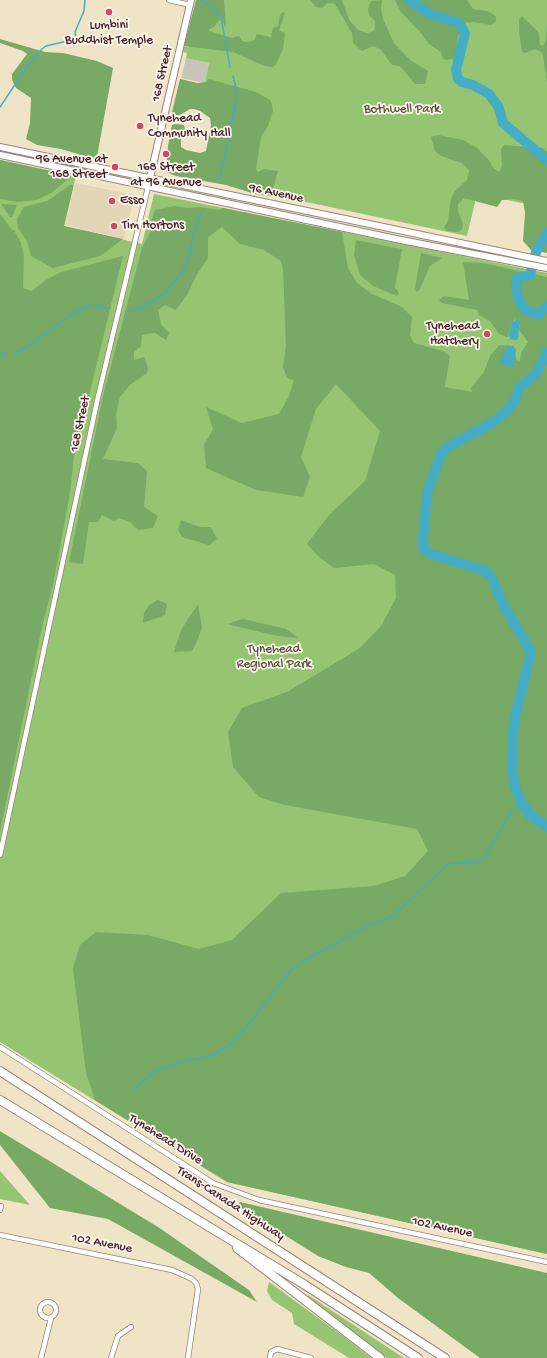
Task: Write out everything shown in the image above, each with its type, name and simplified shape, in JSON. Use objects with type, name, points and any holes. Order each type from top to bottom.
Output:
[{"type":"highway","name":"Trans-Canada Highway","points":[[0,1071],[215,1208],[445,1358]]},
{"type":"highway","points":[[0,1100],[305,1285],[418,1358]]},
{"type":"highway","points":[[206,1224],[380,1358]]},
{"type":"main road","name":"168 Street","points":[[148,186],[191,2]]},
{"type":"main road","name":"96 Avenue","points":[[0,147],[547,265]]},
{"type":"main road","name":"96 Avenue","points":[[0,155],[401,240],[523,259]]},
{"type":"street","points":[[169,0],[191,2]]},
{"type":"street","name":"168 Street","points":[[0,855],[98,397],[148,186]]},
{"type":"street","name":"Tynehead Drive","points":[[0,1047],[213,1183],[259,1200],[333,1215]]},
{"type":"street","name":"102 Avenue","points":[[333,1215],[547,1262]]},
{"type":"street","name":"102 Avenue","points":[[0,1235],[172,1270],[186,1276],[196,1283],[198,1289],[188,1358]]},
{"type":"street","points":[[41,1358],[51,1318]]},
{"type":"street","points":[[112,1358],[118,1336],[130,1327]]},
{"type":"street","points":[[270,1358],[272,1352],[277,1349],[311,1358]]},
{"type":"shaded area","points":[[186,58],[209,63],[205,83],[181,78]]},
{"type":"shaded area","points":[[75,183],[135,195],[124,239],[65,225]]},
{"type":"green space","points":[[196,0],[224,0],[225,27],[223,22],[219,20],[214,27],[209,29],[209,31],[232,38],[239,36],[242,41],[246,42],[254,40],[257,34],[271,37],[273,28],[278,26],[280,15],[283,12],[285,13],[279,30],[285,33],[283,49],[276,64],[273,67],[265,66],[233,52],[184,46]]},
{"type":"green space","name":"Bothwell Park","points":[[199,0],[547,0],[547,249],[537,206],[477,194],[467,236],[311,203],[255,194],[231,90],[205,83],[209,63],[186,58],[187,53],[183,52],[184,46],[188,47]]},
{"type":"green space","points":[[310,0],[342,0],[349,20],[358,30],[367,33],[374,31],[375,26],[375,21],[369,15],[368,9],[371,1],[382,0],[381,8],[383,19],[394,43],[410,60],[428,71],[425,84],[415,84],[400,66],[392,65],[380,49],[373,46],[362,51],[353,43],[352,33],[335,4],[327,3],[322,8],[316,7]]},
{"type":"green space","points":[[395,0],[467,0],[473,9],[487,11],[493,14],[496,17],[496,21],[491,25],[473,22],[465,23],[458,37],[455,58],[447,60],[443,59],[441,52],[429,44],[401,12]]},
{"type":"green space","points":[[522,16],[539,33],[540,45],[543,46],[546,40],[547,23],[547,83],[543,55],[541,52],[535,49],[525,53],[522,51],[519,20]]},
{"type":"green space","points":[[0,39],[45,52],[63,53],[97,61],[113,68],[97,157],[91,158],[61,149],[37,145],[26,139],[30,123],[31,98],[16,88],[12,80],[12,74],[27,54],[23,51],[0,43]]},
{"type":"green space","points":[[180,79],[198,83],[206,82],[209,79],[256,92],[270,100],[273,111],[268,126],[261,137],[256,169],[258,172],[264,169],[278,171],[273,189],[271,191],[256,190],[255,194],[226,185],[176,176],[166,172],[168,146],[172,125],[184,125],[185,130],[181,137],[181,147],[186,150],[200,153],[206,151],[211,125],[210,118],[194,109],[190,109],[180,115],[171,116]]},
{"type":"green space","points":[[438,135],[463,140],[477,148],[489,160],[493,168],[499,172],[502,166],[501,149],[504,145],[543,148],[547,152],[547,253],[531,250],[523,241],[525,213],[523,201],[513,199],[502,200],[497,207],[464,198],[458,204],[458,211],[463,224],[462,229],[458,232],[447,231],[444,228],[448,220],[451,198],[455,191],[467,180],[469,170],[462,163],[441,156],[435,151],[431,137]]},
{"type":"green space","name":"Tynehead Regional Park","points":[[0,160],[76,176],[64,226],[142,244],[154,194],[547,273],[547,1254],[227,1182],[0,1042]]},
{"type":"green space","points":[[0,160],[68,175],[67,180],[51,193],[36,200],[17,202],[0,199]]},
{"type":"green space","points":[[70,185],[73,185],[73,188],[64,226],[123,239],[100,256],[53,268],[31,256],[27,241],[18,228],[17,219],[24,207],[47,201]]},
{"type":"green space","points":[[1,204],[17,205],[12,217],[10,217]]},
{"type":"green space","points":[[175,206],[186,208],[200,207],[218,210],[223,208],[342,232],[348,268],[357,283],[372,294],[402,307],[412,317],[410,336],[414,343],[443,351],[450,356],[445,387],[472,392],[471,388],[484,372],[490,356],[499,345],[514,346],[516,359],[519,362],[522,351],[528,342],[519,330],[520,325],[515,319],[512,322],[508,337],[506,337],[498,333],[490,321],[479,315],[477,310],[442,303],[439,300],[444,296],[469,300],[463,262],[483,263],[547,277],[547,1254],[227,1182],[95,1100],[86,1073],[73,968],[80,945],[96,932],[148,935],[199,949],[232,940],[281,893],[374,886],[405,876],[428,851],[417,829],[285,805],[259,797],[233,767],[228,732],[242,708],[287,692],[360,648],[381,626],[396,598],[395,575],[374,564],[334,568],[318,556],[307,544],[329,515],[365,481],[380,431],[336,384],[316,409],[301,457],[310,477],[303,497],[256,490],[206,468],[204,445],[213,429],[206,407],[242,423],[279,414],[289,396],[294,380],[287,378],[283,367],[286,346],[283,269],[281,261],[264,250],[240,244],[222,227],[208,237],[208,258],[196,276],[187,295],[176,310],[165,305],[158,310],[161,324],[169,333],[166,340],[155,333],[142,335],[141,346],[134,352],[134,360],[144,357],[148,368],[147,373],[130,385],[120,397],[116,414],[117,428],[103,459],[138,463],[147,471],[144,507],[158,516],[153,528],[138,530],[130,522],[119,518],[114,521],[102,515],[98,522],[89,522],[83,564],[69,562],[103,396],[142,248],[153,227],[151,222],[155,210]]},
{"type":"green space","points":[[0,214],[12,230],[14,230],[21,243],[24,256],[23,288],[32,291],[46,280],[61,272],[123,256],[74,457],[70,493],[53,585],[42,627],[0,832]]},
{"type":"green space","points":[[356,240],[402,249],[395,287],[399,293],[397,296],[373,286],[360,275],[354,255]]},
{"type":"green space","points":[[421,253],[442,258],[430,266],[420,289],[417,292],[415,288]]},
{"type":"green space","points":[[181,520],[200,527],[211,527],[217,539],[209,545],[182,537],[178,530]]},
{"type":"green space","points":[[158,600],[167,604],[165,615],[143,623],[144,613],[149,605]]},
{"type":"green space","points":[[198,604],[202,628],[196,644],[192,651],[174,652],[181,630]]},
{"type":"green space","points":[[243,619],[286,629],[298,638],[277,636],[227,624]]},
{"type":"green space","points":[[0,1131],[158,1227],[249,1290],[257,1302],[108,1219],[50,1208],[0,1145]]},
{"type":"green space","points":[[0,1171],[30,1205],[0,1199]]},
{"type":"green space","points":[[240,1202],[547,1273],[547,1358],[480,1358],[398,1298],[369,1273],[346,1267],[318,1256],[238,1206]]},
{"type":"green space","points":[[269,1282],[371,1358],[349,1358],[294,1324],[292,1313],[272,1300],[267,1291]]},
{"type":"green space","points":[[308,1295],[404,1358],[387,1358],[307,1297]]},
{"type":"water","points":[[518,319],[520,322],[517,340],[510,339],[509,335],[512,322]]},
{"type":"water","points":[[508,345],[516,349],[514,365],[512,368],[501,363],[498,365]]},
{"type":"waterway","points":[[0,107],[24,71],[42,49],[46,46],[76,39],[75,32],[84,11],[85,0]]},
{"type":"waterway","points":[[201,0],[216,11],[221,17],[230,67]]},
{"type":"waterway","points":[[409,0],[430,14],[459,23],[465,33],[456,70],[458,79],[489,94],[498,106],[503,123],[547,160]]},
{"type":"waterway","points":[[219,181],[235,108],[236,88],[233,76]]},
{"type":"waterway","points":[[129,310],[141,308],[164,294],[183,271],[190,256],[192,237],[202,211]]},
{"type":"waterway","points":[[547,233],[536,252],[530,275],[517,278],[516,282],[518,297],[524,309],[538,315],[547,306]]},
{"type":"waterway","points":[[14,353],[27,347],[72,314],[90,305],[110,308]]},
{"type":"waterway","points":[[547,352],[536,374],[519,388],[515,401],[506,411],[495,421],[446,448],[441,454],[427,493],[423,538],[423,547],[428,553],[486,571],[492,579],[503,604],[531,652],[514,722],[512,760],[514,783],[521,802],[531,816],[547,826]]},
{"type":"waterway","points":[[0,355],[7,353]]},
{"type":"waterway","points":[[136,1089],[137,1086],[153,1073],[176,1063],[211,1056],[225,1048],[238,1037],[291,970],[307,959],[356,932],[394,915],[448,864],[475,862],[481,860],[486,856],[511,811],[521,802]]},
{"type":"place","name":"Lumbini Buddhist Temple","points":[[109,12]]},
{"type":"place","name":"Tynehead Community Hall","points":[[140,126]]},
{"type":"place","name":"168 Street at 96 Avenue","points":[[166,154]]},
{"type":"place","name":"96 Avenue at 168 Street","points":[[115,167]]},
{"type":"place","name":"Esso","points":[[112,201]]},
{"type":"place","name":"Tim Hortons","points":[[114,226]]},
{"type":"place","name":"Tynehead Hatchery","points":[[487,334]]}]
